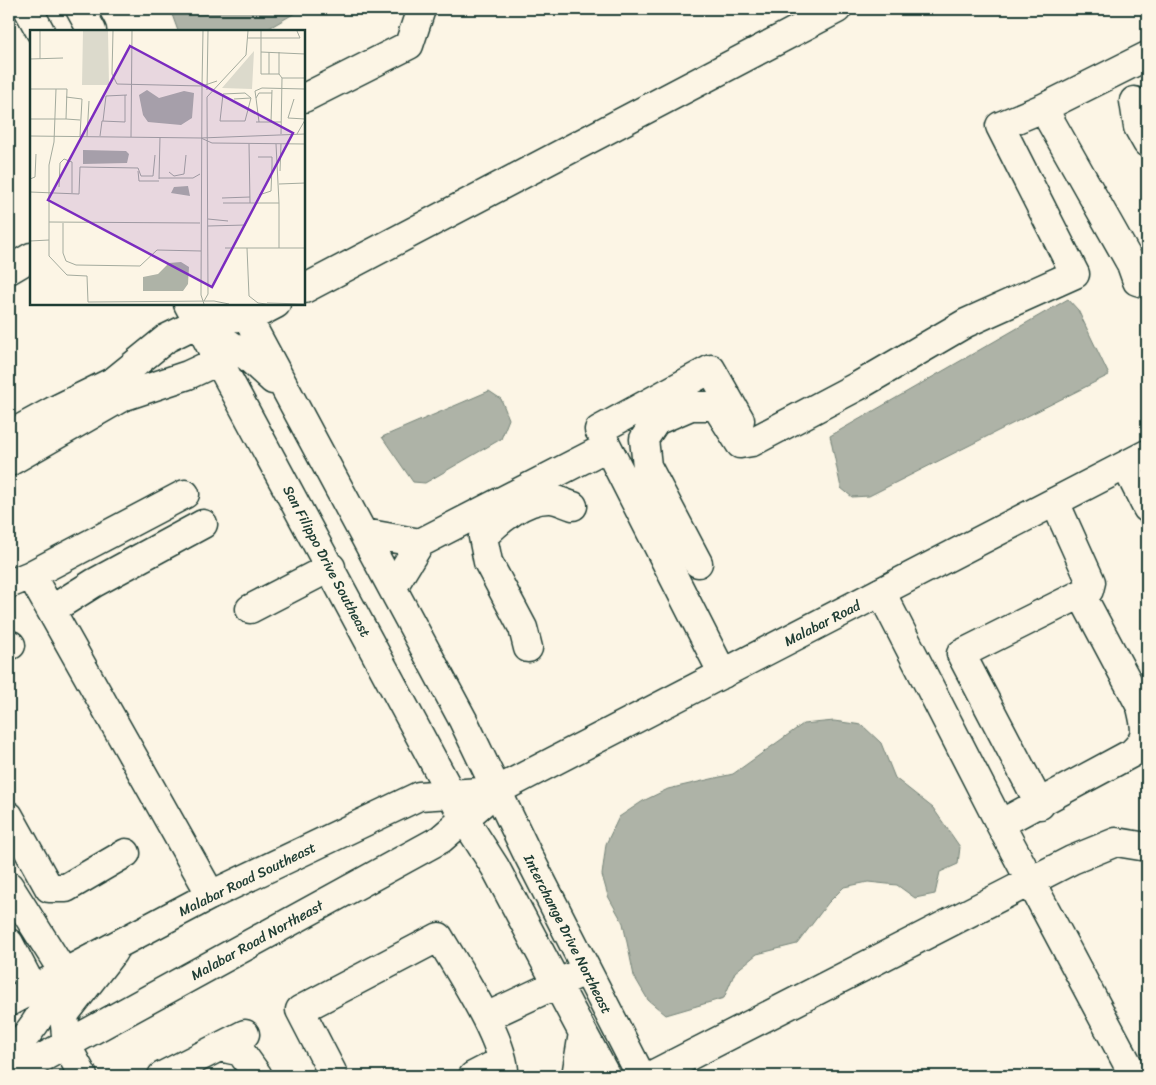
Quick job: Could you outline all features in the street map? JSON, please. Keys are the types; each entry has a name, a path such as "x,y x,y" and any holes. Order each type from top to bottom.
{"main road":[{"path":"28,9 39,30"},
{"path":"80,9 91,30"},
{"path":"305,97 409,45 421,9"},
{"path":"305,288 837,9"},
{"path":"698,563 648,466 644,439 656,421 690,406 716,406 740,444 752,442 858,386 966,323 1075,274 1000,126 1043,108 1147,56"},
{"path":"1134,101 1138,127 1147,143"},
{"path":"1043,108 1142,272"},
{"path":"9,270 30,258"},
{"path":"9,436 52,411 114,381 199,310 229,314 271,305"},
{"path":"199,310 289,394"},
{"name":"San Filippo Drive Southeast","path":"199,310 218,361 331,567 452,792 465,820"},
{"path":"244,311 463,720 496,791"},
{"path":"9,462 122,397 188,375 218,361"},
{"path":"393,587 420,542 603,439 711,369 752,442"},
{"path":"603,439 723,674"},
{"path":"1137,460 1147,508"},
{"name":"Malabar Road","path":"496,791 1137,460"},
{"path":"528,648 523,628 488,562 483,537 498,522 534,500 552,499 573,506"},
{"path":"1040,804 961,654 1085,592 1091,582 1055,502"},
{"path":"195,511 94,584 34,591 195,511"},
{"path":"364,533 420,542"},
{"path":"250,610 331,567"},
{"path":"34,591 211,896"},
{"path":"881,592 1000,824 1134,1076"},
{"path":"1000,824 1132,753 1143,744 1146,728 1141,707 1085,592"},
{"name":"Malabar Road Southeast","path":"9,1002 211,896 419,796 452,792 496,791"},
{"name":"Malabar Road Northeast","path":"9,1076 67,1046 441,839 496,791"},
{"name":"Interchange Drive Northeast","path":"496,791 641,1076"},
{"path":"9,816 49,888 66,888 126,853"},
{"path":"465,820 495,867 606,1076"},
{"path":"650,1076 1030,881 1116,842 1147,847"},
{"path":"9,886 64,973 33,1025 18,1045 9,1050"},
{"path":"332,1074 300,1010 439,937 486,1017 503,1068 473,1076"},
{"path":"9,943 33,989"},
{"path":"82,1076 67,1046 64,1015 118,945"},
{"path":"486,1017 587,970"},
{"path":"576,1076 583,1033"},
{"path":"162,1076 245,1034"},
{"path":"220,1047 233,1050 238,1048 258,1076"}],"shaded area":[{"path":"170,9 302,9 266,30 178,30"},
{"path":"1068,299 1078,310 1109,375 869,496 852,497 841,488 830,436"},
{"path":"489,391 501,399 509,419 501,439 425,483 413,482 382,437"},
{"path":"834,721 862,725 881,743 895,778 933,808 960,847 958,864 940,872 935,894 915,898 897,885 868,882 844,887 828,903 797,944 757,954 735,972 724,998 666,1015 648,1000 634,976 623,923 608,896 602,875 606,844 619,817 643,801 668,789 733,774 803,724"}]}
